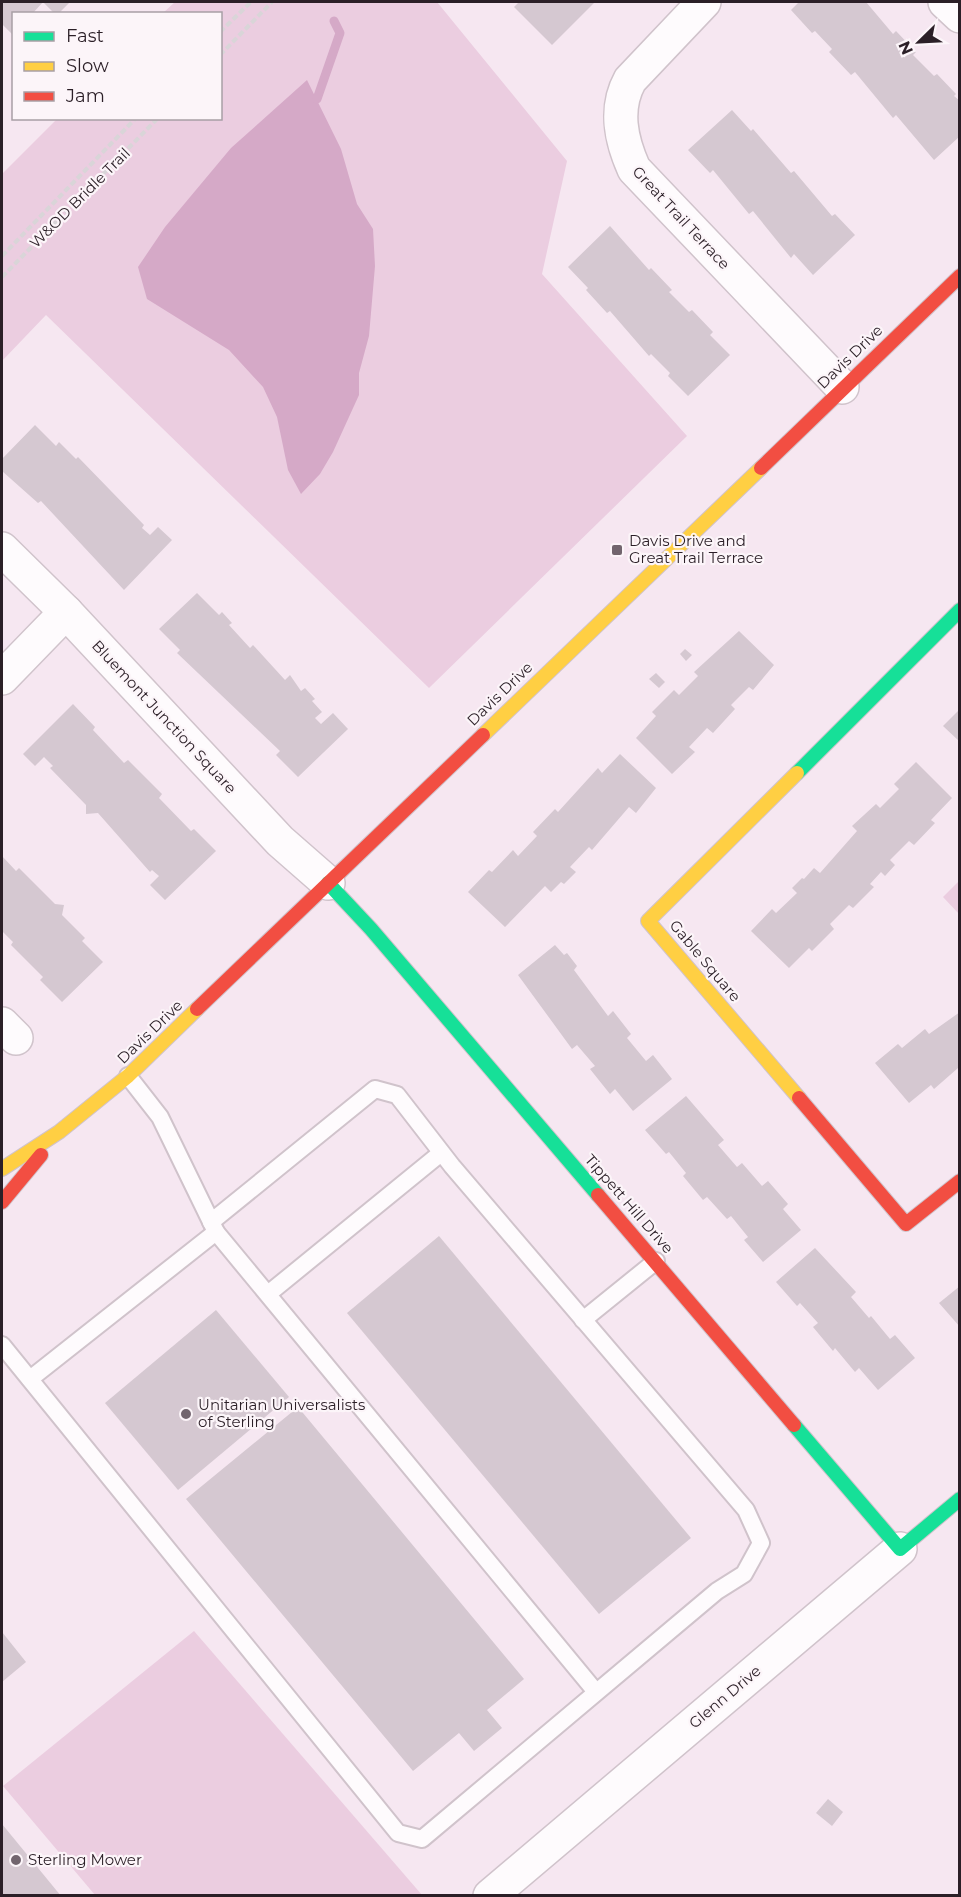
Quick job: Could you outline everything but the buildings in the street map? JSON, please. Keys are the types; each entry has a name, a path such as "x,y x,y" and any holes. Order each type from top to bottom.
{"street":[{"name":"Great Trail Terrace","path":"704,2 630,80 622,94 621,125 626,151 634,169 842,387"},
{"path":"945,2 960,16"},
{"name":"Davis Drive","path":"2,1169 59,1132 128,1077 842,387 960,276"},
{"name":"Bluemont Junction Square","path":"2,549 66,612 280,841 328,883"},
{"name":"Gable Square","path":"960,610 648,921 906,1224 960,1181"},
{"path":"2,678 66,612"},
{"name":"Tippett Hill Drive","path":"328,883 371,929 900,1549"},
{"name":"Davis Drive","path":"2,1202 59,1132"},
{"name":"Glenn Drive","path":"490,1896 960,1499"}],"lane":[{"path":"128,1077 159,1118 214,1227 596,1692"},
{"path":"2,1345 398,1833 422,1839 717,1592 744,1574 761,1543 746,1510 441,1153 397,1095 375,1089 214,1227 30,1379"},
{"path":"268,1294 441,1153"},
{"path":"584,1320 656,1261"}],"path":[{"path":"222,30 251,2"},
{"path":"222,53 272,2"},
{"path":"2,256 134,120"},
{"name":"W&OD Bridle Trail","path":"2,277 156,120"}],"shaded area":[{"path":"175,2 437,2 567,161 542,274 687,436 429,688 46,315 2,361 2,174 56,120 222,120 222,12 164,12"},
{"path":"307,80 341,149 357,204 373,229 375,266 369,336 359,373 359,395 333,452 320,474 301,494 288,470 277,417 263,387 229,350 147,299 138,267 165,227 231,148"},
{"path":"959,881 959,914 943,897"},
{"path":"194,1631 422,1895 95,1895 3,1786"}],"waterway":[{"path":"317,99 340,33 334,21"}],"traffic: fast":[{"path":"797,773 960,610"},
{"path":"328,883 371,929 598,1195"},
{"path":"794,1425 900,1549 960,1499"}],"traffic: slow":[{"path":"483,735 761,468"},
{"path":"797,773 648,921 799,1098"},
{"path":"2,1169 59,1132 128,1076 197,1009"}],"traffic: jam":[{"path":"761,468 960,276"},
{"path":"197,1009 483,735"},
{"path":"799,1098 906,1224 960,1181"},
{"path":"2,1202 41,1155"},
{"path":"598,1195 794,1425"}],"place":[{"name":"Davis Drive and Great Trail Terrace","path":"617,550"},
{"name":"Unitarian Universalists of Sterling","path":"186,1414"},
{"name":"Sterling Mower","path":"16,1860"}]}
